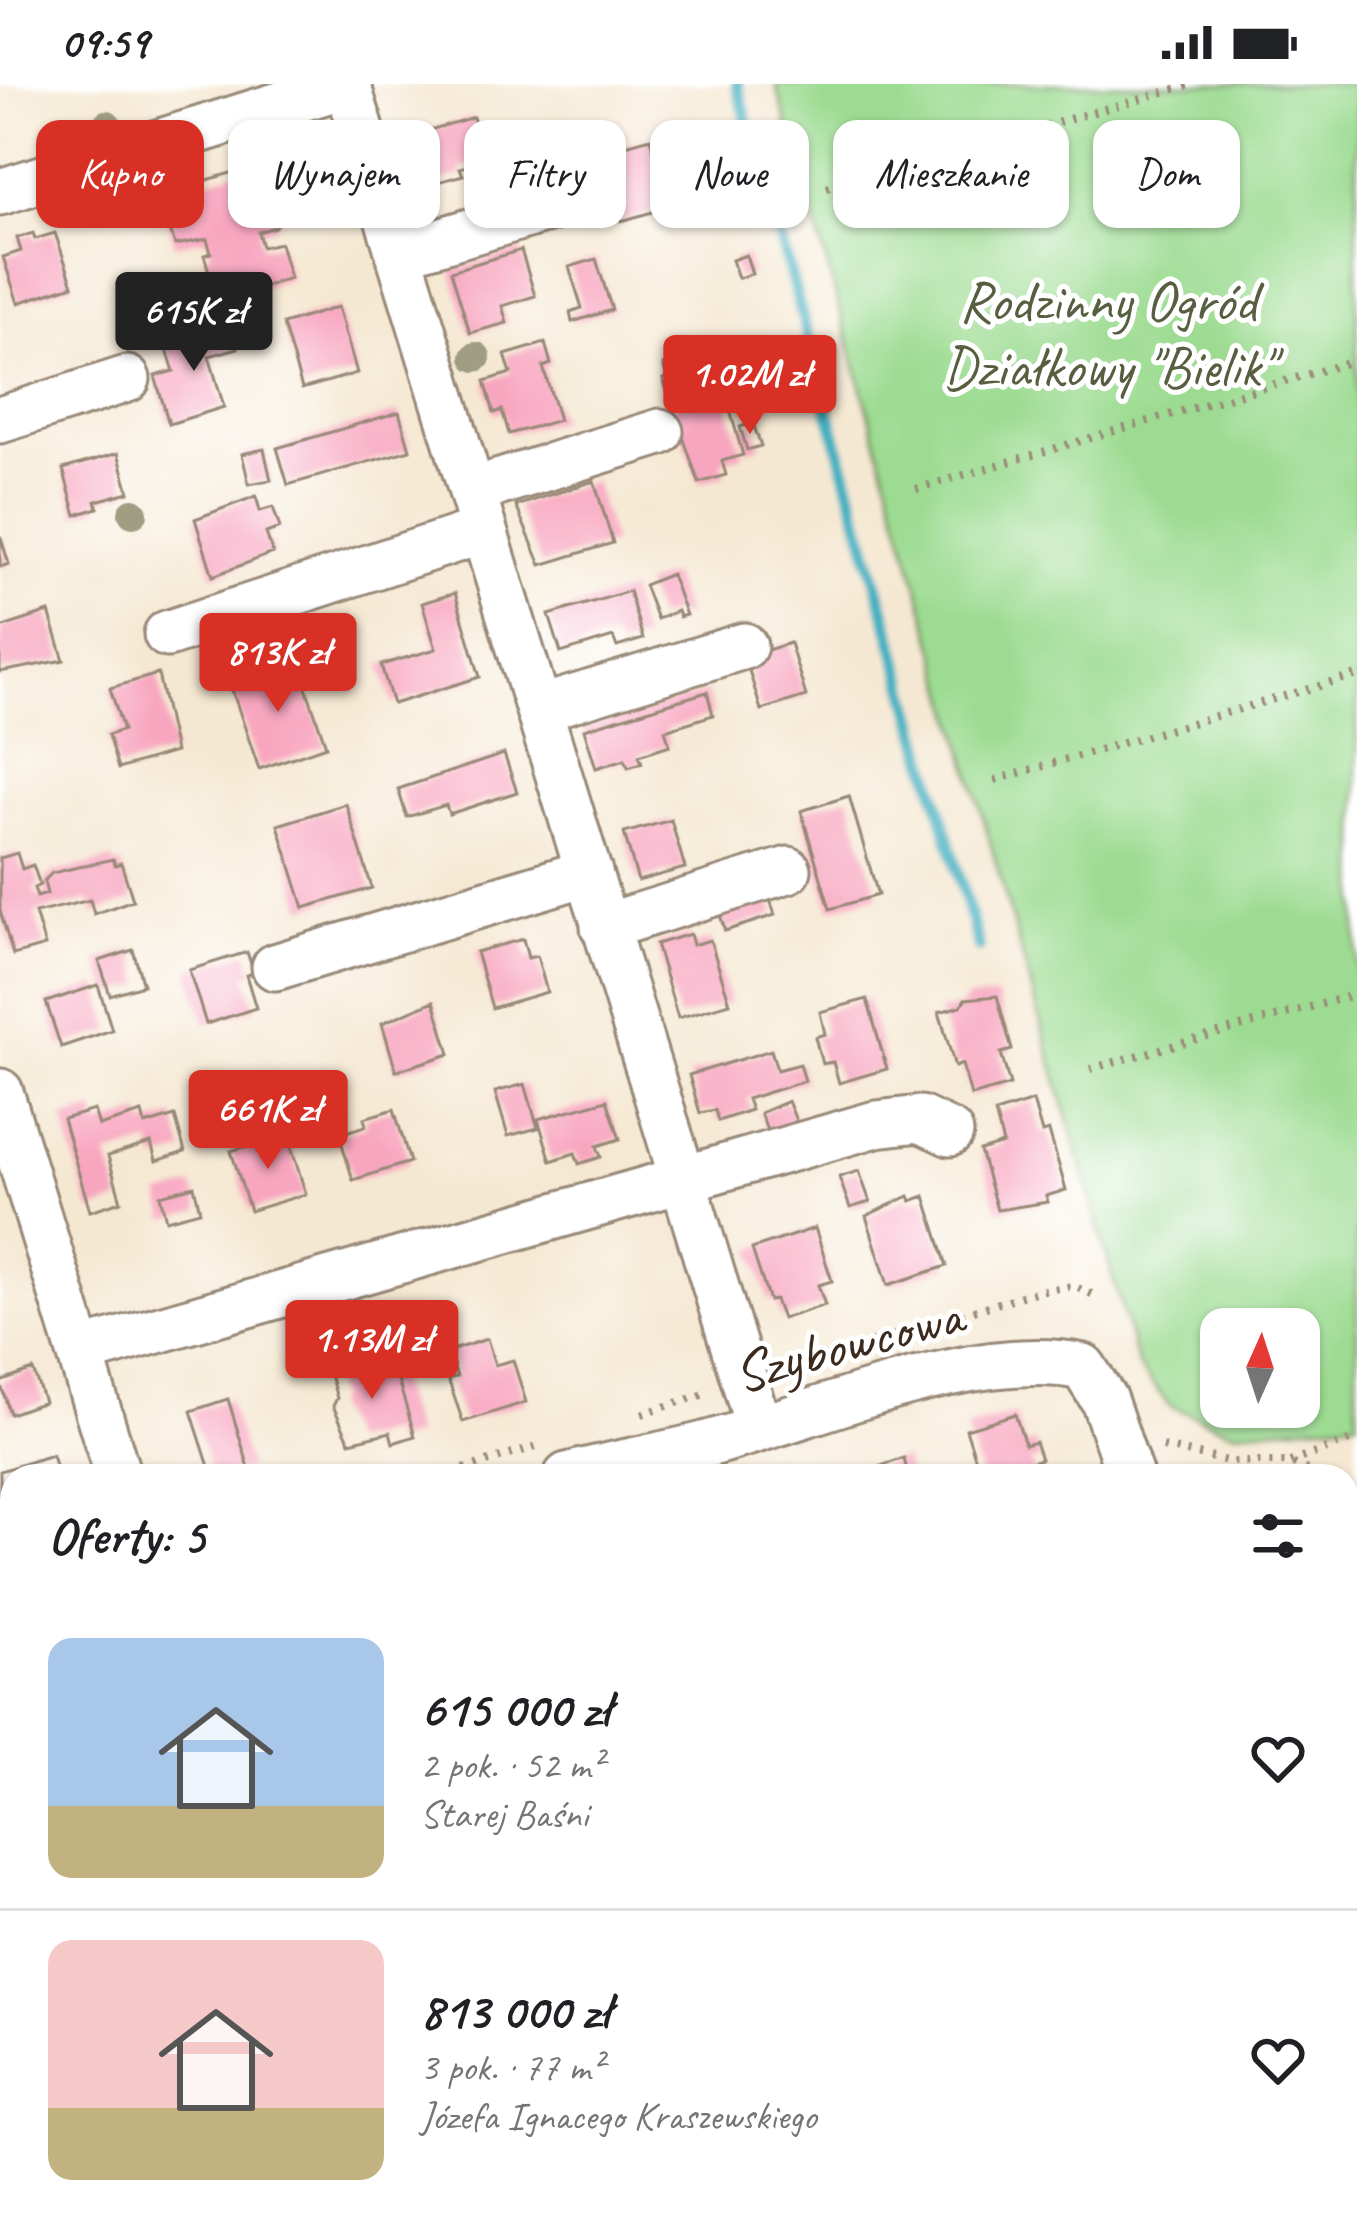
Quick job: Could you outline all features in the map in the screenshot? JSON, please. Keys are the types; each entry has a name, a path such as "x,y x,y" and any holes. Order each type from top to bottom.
{"street":[{"path":"0,192 347,84 759,1428"},
{"path":"399,253 483,228"},
{"path":"0,420 128,379"},
{"path":"166,634 660,432"},
{"path":"539,710 744,646"},
{"path":"604,927 788,870"},
{"path":"275,967 589,872"},
{"path":"0,1092 114,1464"},
{"path":"80,1352 905,1119 920,1119 950,1133"},
{"name":"Szybowcowa","path":"615,1464 981,1366 1051,1360 1083,1367 1104,1400 1122,1457"}],"path":[{"path":"827,188 1192,84"},
{"path":"916,490 1357,359"},
{"path":"995,780 1357,675"},
{"path":"1090,1069 1357,994"},
{"path":"745,1382 1038,1291 1073,1286 1094,1294"},
{"path":"1122,1457 1289,1462 1357,1438"},
{"path":"1289,1462 1294,1464"}],"green space":[{"name":"Rodzinny Ogród Działkowy \"Bielik\"","path":"776,84 1357,84 1357,1421 1320,1424 1320,1308 1200,1308 1200,1418 1170,1406 1138,1366 809,201 809,120 786,120"}],"building":[{"path":"473,117 474,120 464,120 463,175 440,182 440,127"},
{"path":"650,138 650,213 626,220 626,145"},
{"path":"228,174 228,228 272,228 258,232 262,247 280,243 290,278 218,302 204,255 211,253 207,239 175,245 169,228 204,228 204,181"},
{"path":"33,233 35,239 55,233 73,285 18,303 3,257 21,251 17,238"},
{"path":"521,250 535,296 502,306 507,323 470,333 451,271"},
{"path":"746,255 752,274 738,278 732,260"},
{"path":"596,259 612,310 572,322 570,312 582,308 569,267"},
{"path":"338,307 357,373 302,389 283,324"},
{"path":"231,324 238,348 209,356 224,407 169,424 155,376 174,371 165,344"},
{"path":"545,343 551,364 543,367 559,420 509,434 502,410 494,413 485,381 511,373 505,355"},
{"path":"689,358 693,371 734,358 743,384 724,390 743,455 722,461 726,475 699,483 663,379 667,378 663,365"},
{"path":"784,361 791,387 773,392 766,365"},
{"path":"399,412 410,450 288,485 277,448"},
{"path":"753,423 761,446 747,450 740,427"},
{"path":"264,449 271,480 249,484 242,454"},
{"path":"118,453 129,492 96,501 98,508 76,515 63,469"},
{"path":"594,481 613,543 541,565 516,506"},
{"path":"256,496 260,511 273,507 280,528 266,533 273,553 213,576 195,519"},
{"path":"0,539 9,564 0,567"},
{"path":"671,574 686,615 679,617 677,611 657,619 644,585"},
{"path":"629,591 643,639 617,647 613,637 561,653 549,615"},
{"path":"455,593 480,677 393,704 381,665 436,649 422,603"},
{"path":"49,612 64,660 0,672 0,628"},
{"path":"790,643 806,696 761,710 745,657"},
{"path":"297,661 326,746 259,769 230,684"},
{"path":"158,674 175,752 118,769 108,735 123,730 110,688"},
{"path":"707,692 713,715 665,730 670,745 639,755 642,763 628,767 625,759 596,768 584,729"},
{"path":"504,754 517,792 449,814 446,805 407,817 398,789"},
{"path":"849,796 878,895 830,909 801,811"},
{"path":"346,804 372,888 304,908 278,825"},
{"path":"671,820 685,868 638,881 624,833"},
{"path":"17,853 22,869 33,865 40,885 34,888 37,897 47,894 44,881 52,873 113,859 115,865 121,863 133,900 94,914 90,900 35,913 45,946 13,955 0,911 0,858"},
{"path":"768,893 775,915 725,931 718,908"},
{"path":"690,934 693,945 710,940 730,1003 678,1018 656,944"},
{"path":"523,939 528,958 537,956 547,992 492,1008 476,952"},
{"path":"133,950 143,985 110,995 99,961"},
{"path":"247,952 254,973 246,975 256,1008 206,1024 189,970"},
{"path":"98,985 112,1030 61,1047 46,1002"},
{"path":"997,996 1012,1050 1001,1053 1010,1085 971,1096 962,1064 955,1067 939,1012 961,1006 965,999"},
{"path":"867,999 887,1069 839,1083 833,1062 822,1064 815,1037 825,1034 820,1012"},
{"path":"434,1001 450,1054 396,1071 382,1023"},
{"path":"771,1050 777,1070 800,1064 805,1081 747,1099 751,1110 718,1121 715,1110 700,1113 689,1075"},
{"path":"525,1084 538,1128 508,1136 495,1092"},
{"path":"607,1100 620,1139 597,1146 601,1157 579,1164 575,1153 551,1161 538,1119"},
{"path":"788,1101 797,1123 769,1135 760,1113"},
{"path":"1033,1101 1042,1133 1049,1131 1066,1190 1046,1196 1048,1202 997,1210 980,1151 1003,1144 995,1113"},
{"path":"394,1109 410,1162 353,1180 339,1134 366,1126 364,1118"},
{"path":"94,1110 99,1126 142,1113 145,1125 175,1116 185,1152 156,1161 151,1143 108,1156 121,1201 90,1211 63,1119"},
{"path":"287,1134 306,1194 250,1211 231,1151"},
{"path":"859,1171 870,1202 850,1208 839,1177"},
{"path":"194,1186 200,1211 166,1220 160,1195"},
{"path":"909,1196 911,1201 925,1196 947,1266 888,1285 866,1216"},
{"path":"815,1228 832,1281 818,1285 825,1305 782,1319 775,1300 769,1301 752,1249"},
{"path":"487,1339 495,1365 513,1360 526,1402 463,1422 448,1379 457,1377 449,1351"},
{"path":"391,1357 415,1436 393,1443 390,1432 350,1442 333,1406 337,1398 330,1375"},
{"path":"33,1370 44,1402 10,1414 0,1382"},
{"path":"228,1399 248,1464 208,1464 191,1411"},
{"path":"1015,1414 1025,1445 1035,1442 1041,1459 1032,1464 977,1464 966,1429"},
{"path":"52,1455 55,1464 23,1464"}],"waterway":[{"path":"737,84 979,947"}]}
